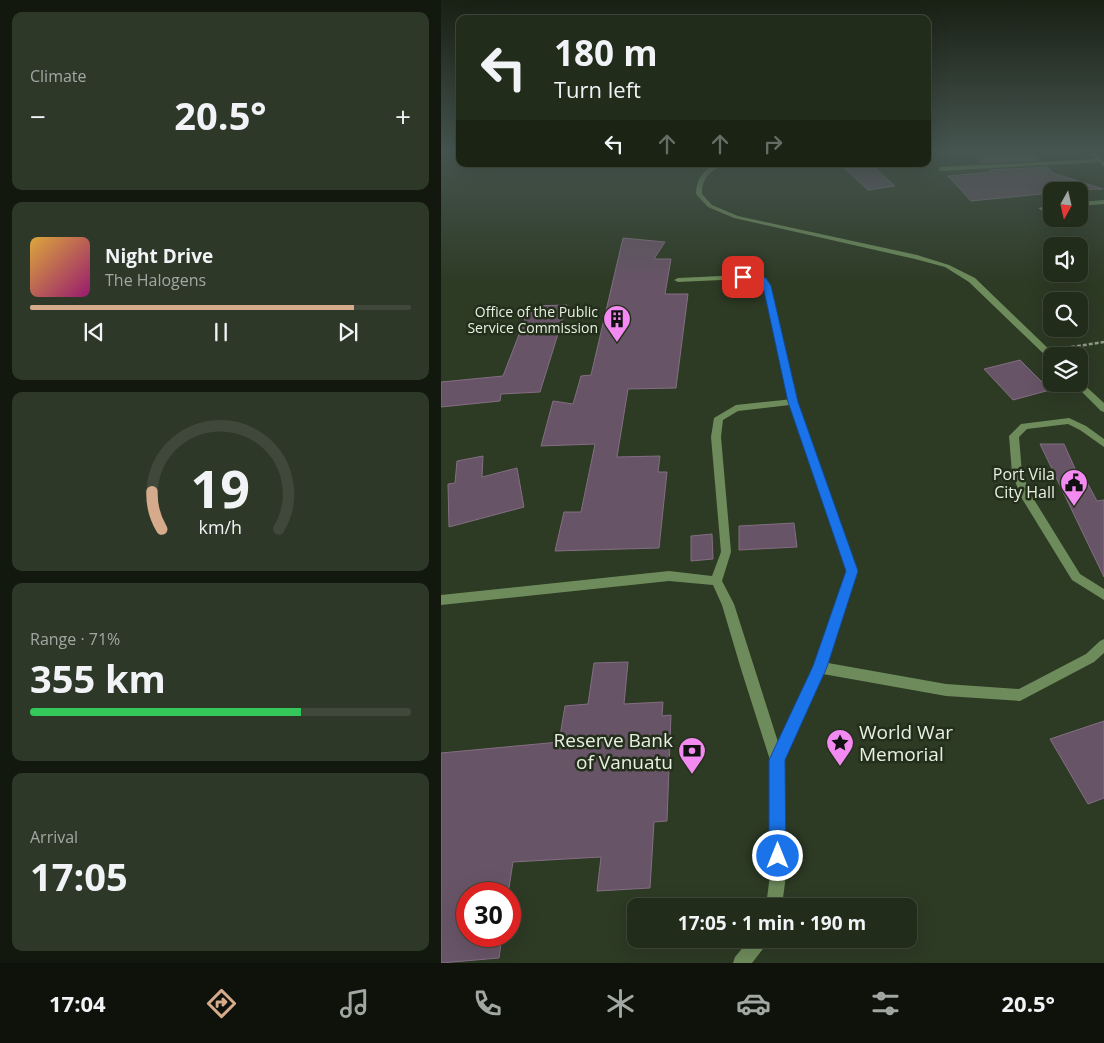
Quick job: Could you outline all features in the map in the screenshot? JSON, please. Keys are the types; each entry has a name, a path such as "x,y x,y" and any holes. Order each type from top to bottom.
{"street":[{"path":"700,195 710,206 736,217 917,257 947,266 972,280 1043,348"},
{"path":"1089,203 1104,202"},
{"path":"678,280 743,277 763,280 767,286 793,402 852,571 819,667 777,760"},
{"path":"1087,392 1104,409"},
{"path":"774,898 778,875 777,760 747,669 729,604 716,581 726,552 716,437 719,418 736,408 793,402"},
{"path":"1104,444 1083,428 1069,421 1024,426 1014,436 1017,473 1025,494 1075,577 1104,596"},
{"path":"441,600 669,576 716,581"},
{"path":"819,667 946,690 1020,695 1090,658 1104,645"},
{"path":"741,963 753,948"}],"path":[{"path":"1072,347 1104,342"}],"building":[{"path":"965,195 1032,195 971,201"},
{"path":"623,238 665,242 654,259 671,259 665,294 688,294 676,388 628,389 617,457 660,456 658,472 667,472 659,548 555,551 564,512 581,512 595,444 541,446 553,401 573,404 581,376 591,375"},
{"path":"567,305 540,392 501,394 500,401 441,407 441,382 503,376 530,306"},
{"path":"1020,360 1043,383 1043,392 1013,400 984,369"},
{"path":"1040,444 1064,444 1077,473 1082,473 1097,501 1104,500 1104,577"},
{"path":"483,456 482,477 517,468 524,507 449,527 448,484 455,483 457,461"},
{"path":"794,523 797,547 739,550 739,526"},
{"path":"712,534 713,559 691,561 691,536"},
{"path":"628,662 624,704 663,702 662,716 671,715 667,821 654,822 650,888 597,891 601,857 513,862 510,882 456,882 456,947 500,947 499,958 441,963 441,753 559,742 565,706 588,704 594,663"},
{"path":"1104,721 1104,798 1088,804 1050,739"}],"place":[{"name":"Office of the Public Service Commission","path":"617,343"},
{"name":"Port Vila City Hall","path":"1074,507"},
{"name":"World War Memorial","path":"840,767"},
{"name":"Reserve Bank of Vanuatu","path":"692,775"}],"route":[{"path":"743,277 763,280 767,286 793,402 852,571 819,667 777,760 778,856"}]}
